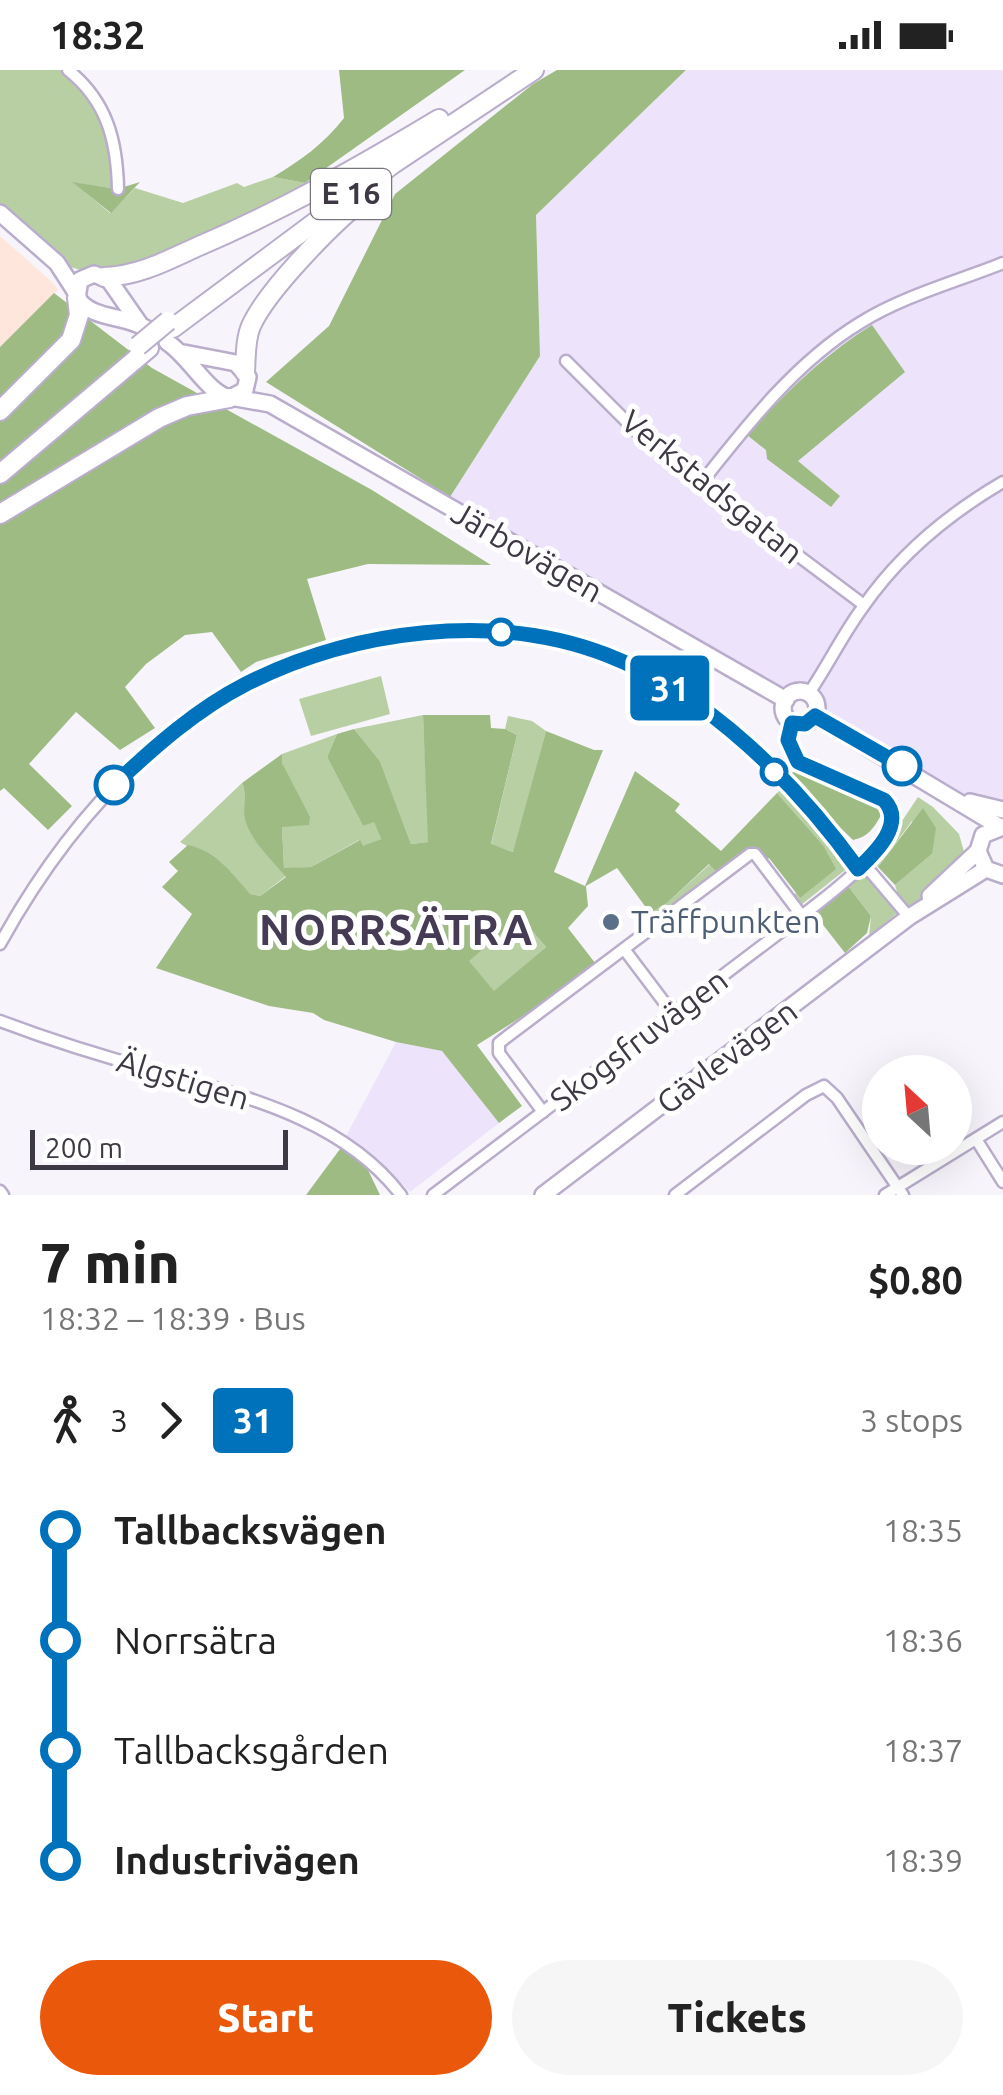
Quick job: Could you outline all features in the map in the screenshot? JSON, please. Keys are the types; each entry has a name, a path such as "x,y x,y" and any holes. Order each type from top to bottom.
{"highway":[{"name":"E 16","path":"0,463 155,334 358,179 518,70"},
{"name":"E 16","path":"480,99 534,70"},
{"path":"99,275 135,273 236,230 338,179 480,99"},
{"path":"247,375 251,326 317,242 480,99"},
{"path":"0,411 70,340 78,326 77,296"},
{"name":"E 16","path":"0,474 155,334"},
{"path":"0,514 160,418 187,406 233,398"}],"main road":[{"path":"0,213 57,263 88,310 155,334 184,353 214,392 233,398 246,390 247,375 236,363 184,353"},
{"path":"57,263 99,275 115,286 155,334"},
{"path":"77,296 80,280 99,275"},
{"name":"Järbovägen","path":"247,375 270,404"},
{"name":"Järbovägen","path":"233,398 270,404 786,700"},
{"path":"797,692 808,693 816,703 815,716 805,724 792,723 784,712 786,700 797,692"},
{"path":"815,716 1001,827"},
{"path":"952,797 1003,810"},
{"path":"952,797 981,843"},
{"name":"Gävlevägen","path":"544,1195 910,917 1001,827"},
{"name":"Gävlevägen","path":"910,917 999,874 981,843"}],"street":[{"path":"68,70 101,105 117,162 118,189"},
{"path":"702,482 773,398 845,333 899,304 1003,263"},
{"name":"Verkstadsgatan","path":"566,360 649,444 864,606"},
{"path":"808,693 864,606 889,575 948,518 1003,482"},
{"path":"0,944 44,869 74,829 140,760 175,731 220,699 282,668 356,645 419,634 501,632 557,640 607,654 653,677 749,748 910,917"},
{"name":"Skogsfruvägen","path":"433,1195 802,916 861,866 890,829 893,814 884,800 798,762 788,740 792,723"},
{"path":"543,1112 499,1053 499,1044 624,949 750,854 755,854 802,916"},
{"path":"624,949 673,1014"},
{"name":"Älgstigen","path":"0,1020 285,1112 354,1147 378,1167 401,1195"},
{"path":"675,1195 819,1087 830,1089 900,1191"},
{"path":"885,1195 900,1191 1003,1122"},
{"path":"976,1139 1003,1182"}],"shaded area":[{"path":"686,70 1003,70 1003,810 952,797 817,712 812,696 802,691 789,695 450,497 540,356 536,215"},
{"path":"0,236 58,290 0,347"},
{"path":"396,1042 442,1051 499,1123 410,1192 374,1156 346,1136"}],"green space":[{"path":"0,70 68,70 101,105 118,189 74,183 110,213 135,188 183,203 237,183 244,187 273,177 305,183 312,192 236,230 104,277 57,263 51,247 0,203"},
{"path":"339,70 465,70 305,183 273,177 312,151 344,118"},
{"path":"557,70 686,70 536,215 540,356 450,497 266,382 329,326 395,194 533,84"},
{"path":"72,182 117,189 140,182 111,213"},
{"path":"54,293 152,368 372,490 491,565 368,564 307,579 326,640 256,662 241,672 212,632 185,635 146,664 125,687 155,728 120,750 76,712 29,764 72,806 48,830 4,788 0,791 0,347"},
{"path":"872,325 905,372 798,461 840,496 831,507 767,459 766,450 747,435 806,376"},
{"path":"381,676 390,714 311,736 299,699"},
{"path":"423,715 429,842 411,844 380,761 354,729"},
{"path":"423,715 490,715 491,728 517,735 491,844 513,852 546,731 603,750 554,872 585,886 635,771 680,804 675,811 721,851 777,793 823,845 836,869 800,898 769,858 762,863 755,854 721,876 709,864 667,903 650,913 617,868 586,886 588,906 568,928 599,968 477,1045 522,1106 499,1123 442,1051 396,1042 313,1013 269,1006 156,968 192,914 162,887 178,871 169,862 188,845 215,858 250,894 260,896 286,877 249,831 242,783 282,754 282,763 310,817 309,825 282,827 284,868 311,867 360,840 363,846 381,839 374,822 363,826 327,757 337,734 354,729 380,761 411,844 428,842","holes":["520,917 546,947 494,991 469,961"]},
{"path":"508,716 532,721 546,731 514,852 491,845 517,735 505,729"},
{"path":"337,734 327,757 363,826 374,821 381,839 363,847 359,840 311,867 284,869 282,826 292,787 282,754"},
{"path":"796,769 879,805 881,815 873,828 853,840 788,777"},
{"path":"242,783 254,837 286,876 260,896 249,894 231,872 180,842"},
{"path":"781,789 849,867 796,909 788,898 796,893 800,898 823,845 777,793"},
{"path":"918,797 959,834 966,859 909,917 902,909 869,936 871,916 848,886 868,869 894,898 898,895 895,885 932,854 912,821 878,867 874,863"},
{"path":"923,808 936,828 932,854 895,885 878,867"},
{"path":"710,864 721,876 660,922 650,913 667,903"},
{"path":"848,886 871,916 867,933 845,953 813,912"},
{"path":"520,917 546,947 494,992 468,961"},
{"path":"343,1145 368,1170 380,1195 306,1195"}],"bus line":[{"name":"31","path":"114,785 175,731 247,684 282,668 356,645 439,632 505,632 567,642 607,654 662,682 728,730 780,777 858,869 890,829 890,806 798,762 789,747 792,723 805,724 815,716 902,766"}],"place":[{"name":"Träffpunkten","path":"611,922"}],"district":[{"name":"NORRSÄTRA","path":"397,930"}]}
